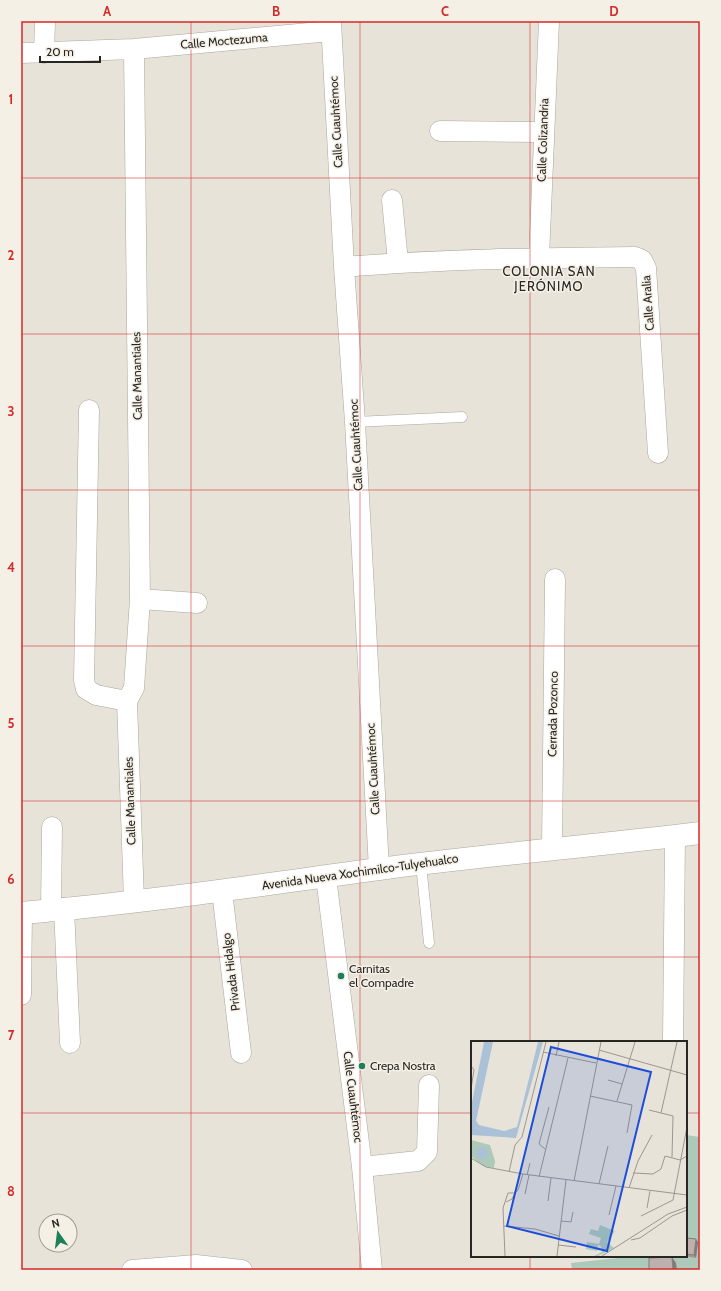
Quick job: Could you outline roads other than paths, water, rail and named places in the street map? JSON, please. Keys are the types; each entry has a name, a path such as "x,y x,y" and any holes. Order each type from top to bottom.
{"main road":[{"name":"Avenida Nueva Xochimilco-Tulyehualco","path":"22,913 222,891 379,869 552,848 700,833"}],"street":[{"path":"44,53 45,21"},
{"name":"Calle Colizandria","path":"539,258 543,132 549,21"},
{"name":"Calle Moctezuma","path":"21,53 134,50 331,26"},
{"name":"Calle Cuauhtémoc","path":"331,26 344,267 355,422 379,869"},
{"name":"Calle Manantiales","path":"134,50 140,598 134,688 127,701 134,901"},
{"path":"440,131 543,132"},
{"path":"392,200 398,262"},
{"name":"Calle Aralia","path":"344,267 398,262 539,258 635,257 642,260 646,268 658,453"},
{"path":"89,410 84,680 86,689 96,694 127,701"},
{"name":"Cerrada Pozonco","path":"552,848 555,579"},
{"path":"140,598 197,603"},
{"path":"52,827 57,909 70,1043"},
{"path":"673,1041 674,836"},
{"name":"Calle Cuauhtémoc","path":"326,877 362,1167 372,1270"},
{"name":"Privada Hidalgo","path":"222,891 241,1053"},
{"path":"21,996 22,913"},
{"path":"362,1167 418,1161 427,1152 429,1085"},
{"path":"132,1270 196,1264 242,1270"}],"lane":[{"path":"355,422 462,417"},
{"path":"421,864 429,943"}],"place":[{"name":"Carnitas el Compadre","path":"341,976"},
{"name":"Crepa Nostra","path":"362,1066"}],"district":[{"name":"COLONIA SAN JERÓNIMO","path":"549,278"}]}
